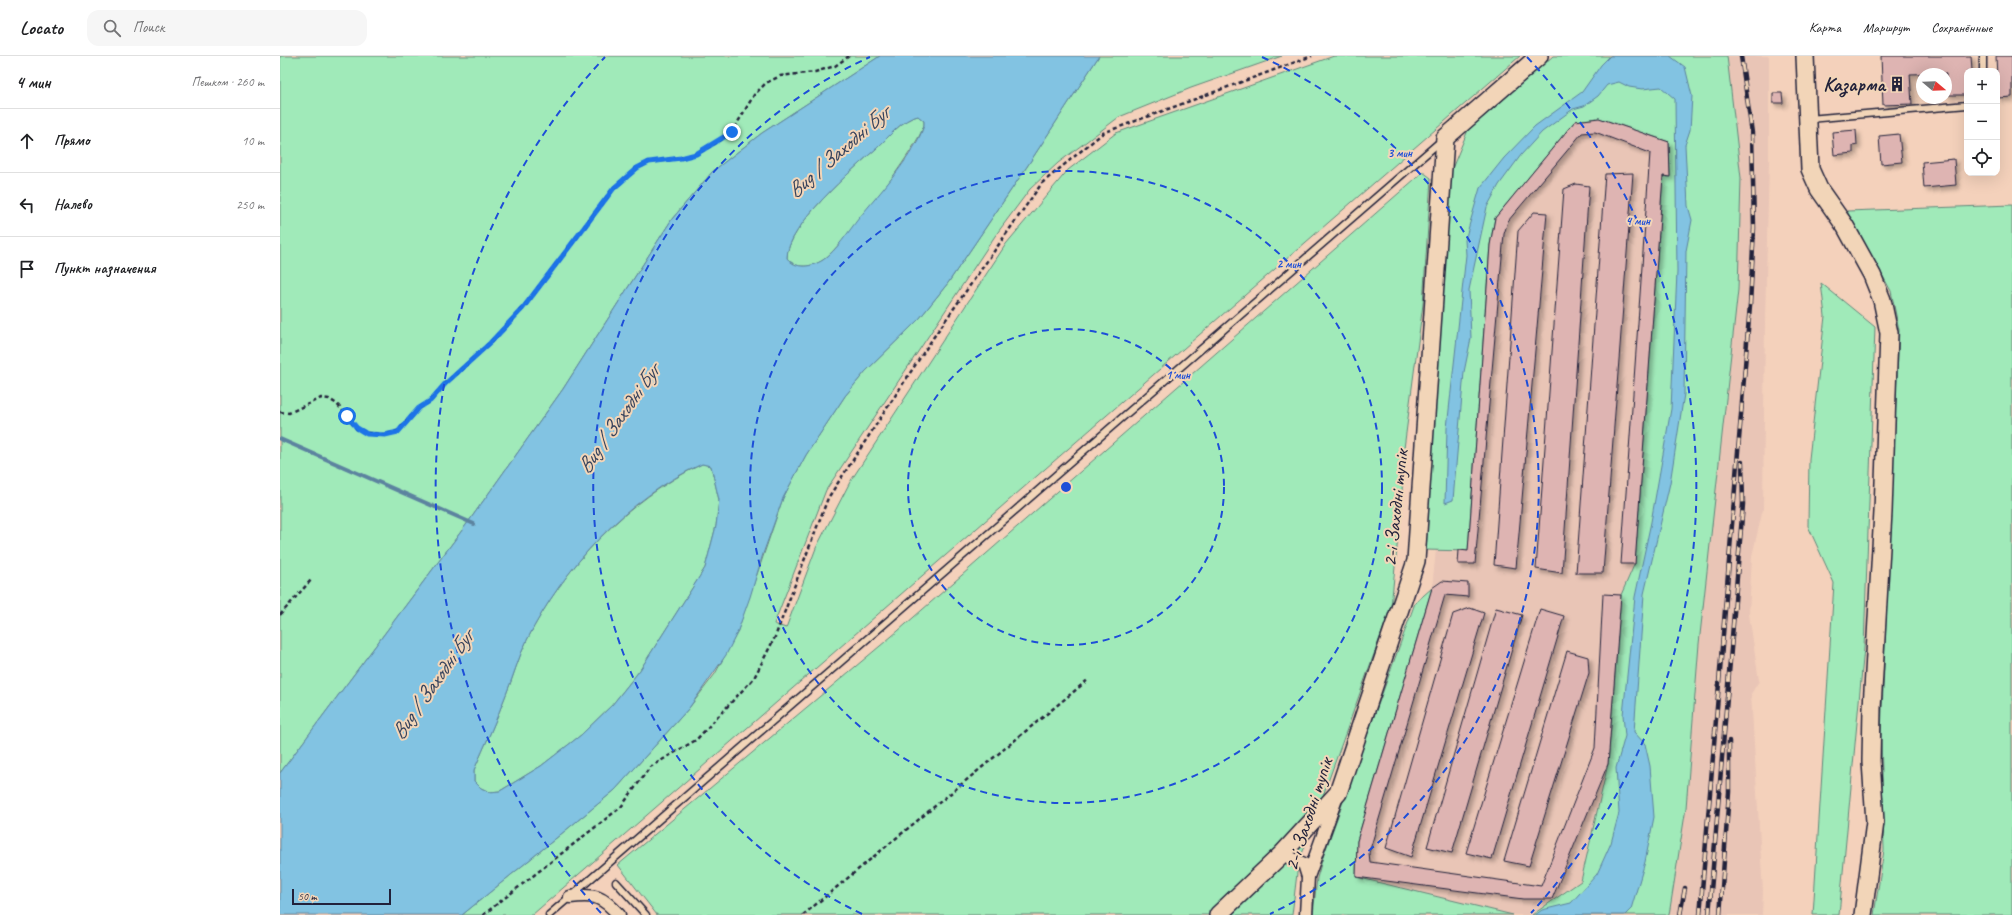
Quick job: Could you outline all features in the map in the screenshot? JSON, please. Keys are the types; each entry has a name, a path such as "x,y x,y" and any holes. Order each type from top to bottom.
{"main road":[{"path":"1445,138 1539,56"},
{"path":"1804,56 1806,119 1810,169 1819,189 1844,226 1872,275 1882,300 1889,333 1883,519 1872,708 1871,761 1875,822 1863,915"},
{"name":"2-і Заходні тупік","path":"1338,793 1416,561 1445,138"},
{"path":"1218,915 1282,854 1338,793"}],"street":[{"name":"2-і Заходні тупік","path":"1306,915 1308,877 1338,793"},
{"path":"1282,854 1304,864 1308,877"},
{"path":"570,897 589,895 607,902 619,915"}],"lane":[{"path":"1983,56 1983,68"},
{"path":"1806,119 1964,105"},
{"path":"549,915 1445,138"},
{"path":"616,882 646,915"}],"path":[{"path":"280,412 289,413 321,398 329,399 337,404 357,428 367,434 385,435 398,432 419,408 430,401 445,384 490,343 523,308 614,188 637,168 649,162 689,156 719,141 732,132 754,95 766,83 780,76 815,72 835,66 849,56"},
{"path":"483,915 621,807 650,767 696,740 754,678 775,637 828,498 933,338 1042,182 1103,133 1312,56"},
{"path":"280,615 311,580"},
{"path":"803,915 1089,679"}],"shaded area":[{"path":"1708,56 1769,56 1769,160 1765,321 1763,509 1752,556 1749,614 1759,681 1751,694 1763,892 1762,915 1656,915"},
{"path":"1599,118 1669,142 1672,185 1635,564 1621,595 1608,764 1581,881 1532,915 1513,915 1356,877 1357,841 1432,588 1436,550 1468,550 1490,245 1495,218 1575,121"}],"green space":[{"path":"280,56 880,56 762,133 713,171 672,219 563,389 469,521 280,773"},
{"path":"1099,56 1282,56 1191,88 1119,117 1058,163 1030,189 995,236 826,490 774,624 786,628 816,548 850,482 1006,244 1068,170 1116,133 1334,56 1520,56 532,915 462,915 615,790 689,708 715,674 737,633 783,498 806,455 845,396 865,372 919,319 948,283 1028,165"},
{"path":"1553,56 1727,56 1741,178 1738,290 1699,644 1686,808 1669,915 1532,915 1581,881 1608,764 1621,595 1635,563 1663,176 1670,176 1669,142 1599,118 1575,121 1495,218 1490,245 1468,551 1425,550 1451,171 1468,130"},
{"path":"918,116 924,121 919,137 879,196 833,251 823,260 809,266 799,266 791,262 787,258 790,245 797,231 809,215 838,183 896,129 912,118"},
{"path":"1423,172 1431,178 1423,304 1403,456 1402,497 1391,607 1298,865 1292,915 657,915 618,865 898,631"},
{"path":"2012,205 2012,915 1874,915 1884,850 1881,734 1899,330 1891,291 1847,211"},
{"path":"1821,283 1875,327 1864,648 1839,915 1813,915 1834,583 1808,526 1809,459 1825,316"},
{"path":"702,464 711,466 719,500 716,526 705,568 640,670 612,705 581,735 541,766 500,791 490,792 481,788 474,781 474,770 498,715 527,640 559,586 600,538 623,516 648,496 674,479"},
{"path":"1432,588 1357,841 1356,877 1513,915 1313,915 1317,878 1323,857 1415,603"}],"water":[{"name":"Bug / Заходні Буг","path":"880,56 1099,56 1028,165 948,283 919,319 865,372 845,396 806,455 783,498 737,633 726,655 689,708 615,790 462,915 280,915 280,773 469,521 563,389 672,219 713,171 762,133","holes":["918,116 924,121 924,125 913,148 896,173 838,246 823,260 809,266 799,266 791,262 787,258 790,245 797,231 809,215 838,183 896,129 912,118","702,464 711,466 719,500 716,526 705,568 640,670 612,705 581,735 541,766 500,791 489,792 481,788 474,781 474,770 498,715 527,640 559,587 578,562 623,516 674,478"]},
{"path":"1610,56 1670,56 1685,67 1692,96 1690,130 1685,145 1688,206 1692,220 1686,251 1684,394 1670,483 1644,594 1634,732 1645,744 1650,766 1654,817 1645,862 1631,909 1625,915 1535,915 1542,910 1571,903 1597,874 1611,843 1619,813 1616,768 1625,736 1623,715 1635,597 1651,522 1671,409 1677,272 1675,99 1661,87 1642,89 1629,87 1619,82 1607,85 1598,96 1584,106 1573,109 1542,132 1521,155 1499,185 1487,207 1469,290 1471,338 1464,372 1453,500 1445,503 1447,428 1466,255 1465,240 1480,188 1504,158 1535,126 1582,92 1601,65"}],"building":[{"name":"Казарма","path":"1881,56 1971,56 1972,68 1964,68 1964,95 1952,95 1952,68 1916,68 1916,74 1910,74 1912,104 1883,105"},
{"path":"1996,56 2012,56 2012,97 2000,98 2000,68 1997,68"},
{"path":"1773,93 1782,93 1783,103 1773,103"},
{"path":"1599,118 1669,142 1670,177 1663,176 1635,564 1621,564 1650,153 1595,132 1582,133 1508,221 1504,234 1475,564 1458,564 1459,550 1468,551 1490,245 1495,218 1575,121"},
{"path":"1856,130 1857,145 1853,146 1853,153 1834,155 1832,132"},
{"path":"1899,134 1902,162 1881,164 1879,136"},
{"path":"1954,159 1956,185 1924,188 1922,162"},
{"path":"1633,173 1603,573 1576,573 1605,174"},
{"path":"1576,184 1589,186 1562,573 1536,569 1564,189"},
{"path":"1534,212 1547,213 1516,568 1494,565 1518,231"},
{"path":"1442,581 1468,583 1468,597 1445,595 1369,853 1370,862 1541,886 1595,748 1603,594 1621,595 1608,764 1552,899 1523,899 1356,877 1357,841 1432,588"},
{"path":"1470,608 1484,613 1411,857 1386,848 1453,614"},
{"path":"1496,608 1522,615 1452,853 1427,847"},
{"path":"1540,609 1564,616 1492,859 1466,853"},
{"path":"1567,651 1588,657 1589,673 1529,866 1504,861"}],"waterway":[{"path":"280,439 474,524"}],"railway":[{"path":"1700,915 1750,305 1754,228 1752,133 1741,56"},
{"path":"1709,915 1743,504 1742,462"},
{"path":"1720,915 1729,792 1729,741"},
{"path":"1680,915 1685,888"}],"place":[{"name":"Казарма","path":"1897,84"}],"route":[{"path":"347,416 357,428 367,434 385,435 398,432 419,408 430,401 445,384 490,343 508,322 523,308 614,188 637,168 649,162 681,158 696,154 732,132"}]}
